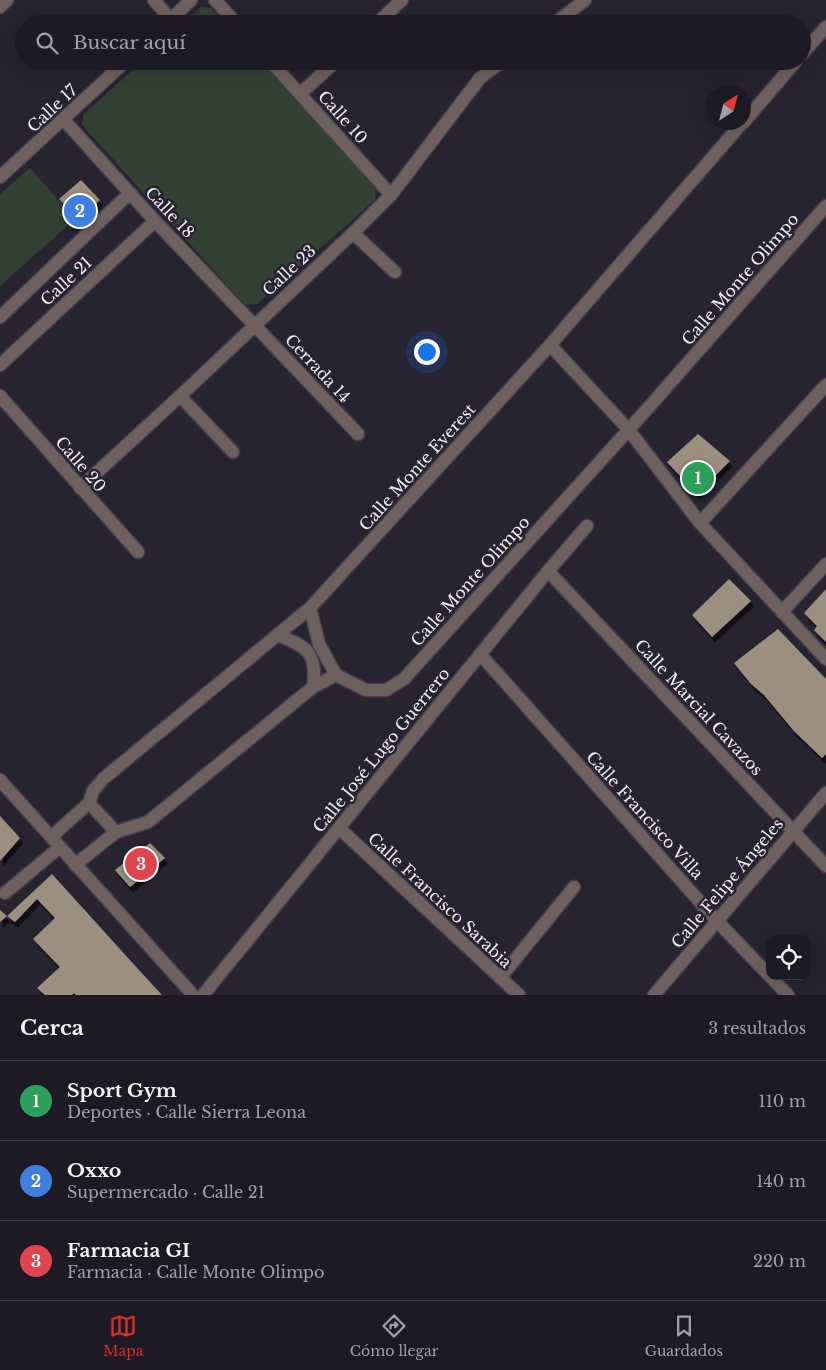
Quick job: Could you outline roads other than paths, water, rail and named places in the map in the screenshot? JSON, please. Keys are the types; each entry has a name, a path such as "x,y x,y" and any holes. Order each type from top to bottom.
{"street":[{"path":"0,7 7,0"},
{"path":"154,0 164,15"},
{"path":"175,15 191,0"},
{"path":"215,0 229,15"},
{"path":"386,15 402,0"},
{"path":"566,15 585,0"},
{"path":"811,45 825,30"},
{"name":"Calle 17","path":"0,178 117,70"},
{"name":"Calle 10","path":"278,70 391,195"},
{"path":"300,94 326,70"},
{"name":"Calle 23","path":"80,488 180,396 391,195 480,78 491,70"},
{"name":"Calle Monte Everest","path":"751,113 788,70"},
{"name":"Calle 18","path":"64,120 155,221 255,324"},
{"name":"Calle Monte Everest","path":"51,837 89,803 93,791 103,779 310,608 550,345 736,130"},
{"name":"Calle 21","path":"0,317 130,194"},
{"name":"Calle Monte Olimpo","path":"336,675 366,690 386,690 404,679 826,206"},
{"name":"Calle 21","path":"0,364 155,221"},
{"path":"353,233 395,272"},
{"name":"Cerrada 14","path":"255,324 358,434"},
{"path":"550,345 628,429 700,523 826,659"},
{"path":"700,523 826,385"},
{"name":"Calle 20","path":"0,396 138,552"},
{"path":"180,396 233,452"},
{"name":"Calle José Lugo Guerrero","path":"203,995 586,526"},
{"path":"782,612 826,564"},
{"name":"Calle Marcial Cavazos","path":"548,571 826,866"},
{"path":"76,865 116,832 148,822 313,686 336,675 319,644 310,608"},
{"path":"277,635 298,643 307,650 313,661 315,672 313,686"},
{"name":"Calle Francisco Villa","path":"480,654 716,920 788,995"},
{"path":"0,780 193,995"},
{"name":"Calle Felipe Ángeles","path":"654,995 793,830 826,794"},
{"path":"89,803 116,832"},
{"name":"Calle Francisco Sarabia","path":"339,828 518,995"},
{"path":"5,893 60,847"},
{"path":"500,978 574,887"}],"place":[{"name":"Oxxo","path":"80,211"},
{"name":"Sport Gym","path":"698,478"},
{"name":"Farmacia GI","path":"141,864"}]}
